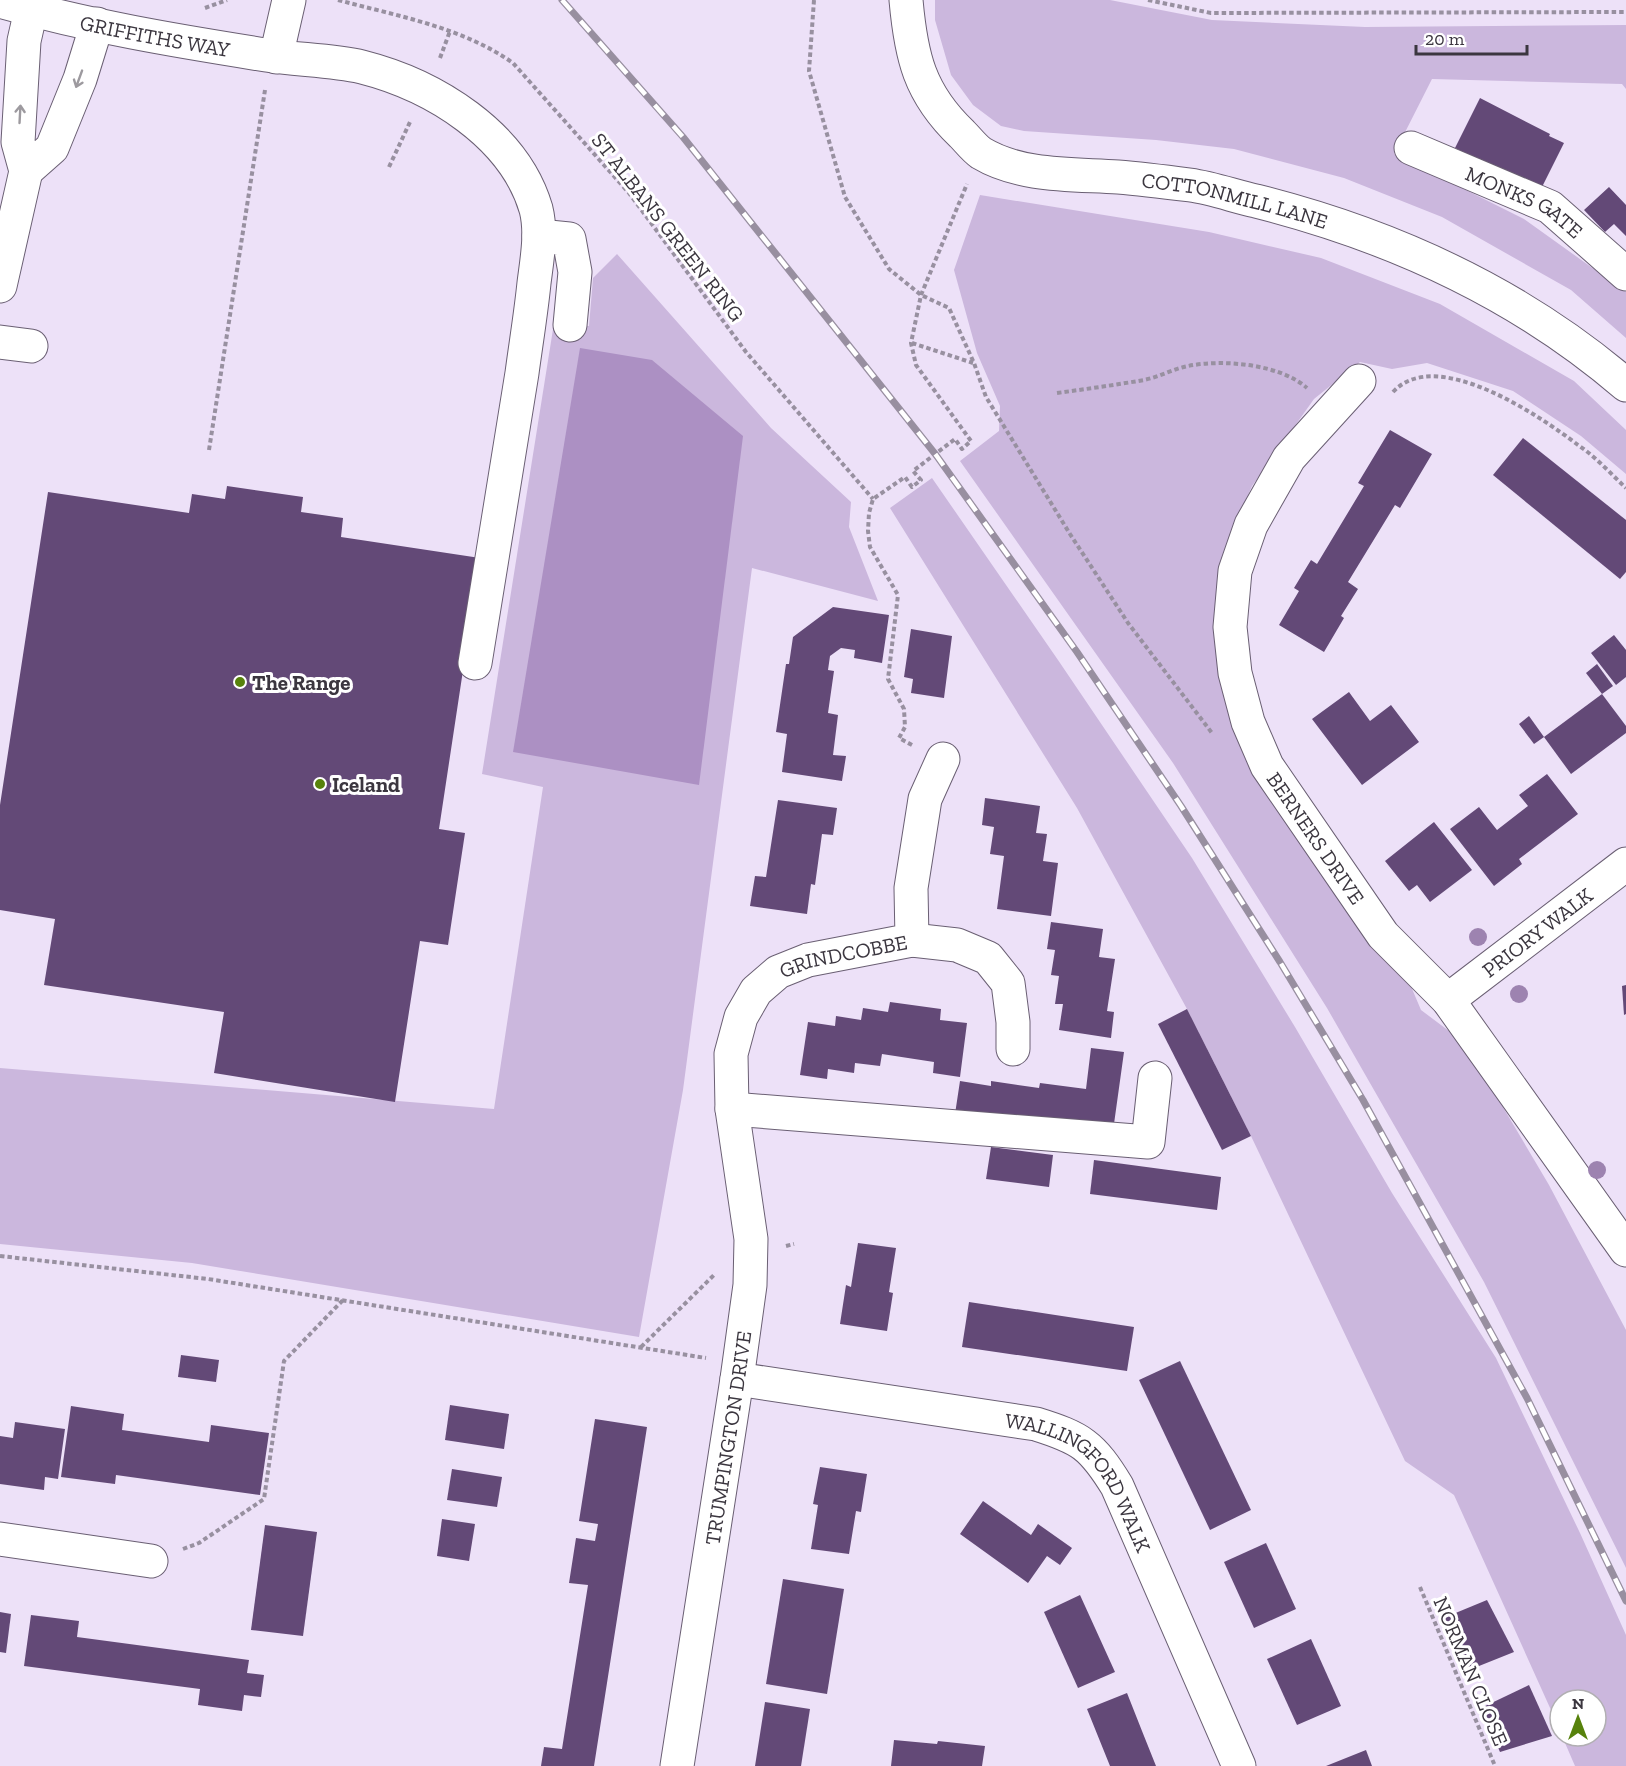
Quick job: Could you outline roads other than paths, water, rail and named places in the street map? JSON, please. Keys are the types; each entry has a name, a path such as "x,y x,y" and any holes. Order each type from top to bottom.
{"street":[{"path":"276,57 289,0"},
{"name":"COTTONMILL LANE","path":"906,0 910,40 923,84 947,121 980,152 1010,166 1064,175 1119,177 1192,185 1299,212 1373,237 1452,270 1533,316 1626,385"},
{"name":"GRIFFITHS WAY","path":"0,1 31,10 172,40 276,57 359,66 406,81 442,98 474,122 501,148 524,180 536,210 539,236 528,332 475,663"},
{"path":"0,286 26,171 18,142 24,41 31,10"},
{"path":"26,171 52,148 80,79 97,24"},
{"name":"MONKS GATE","path":"1412,148 1550,207 1626,274"},
{"path":"539,236 569,239 575,272 570,325"},
{"name":"BERNERS DRIVE","path":"1359,381 1289,458 1251,525 1235,571 1230,627 1235,672 1248,722 1267,766 1383,935 1448,1000 1626,1250"},
{"name":"GRINDCOBBE","path":"732,1109 731,1054 741,1017 756,991 778,972 808,960 912,940 911,888 925,799 943,759"},
{"name":"PRIORY WALK","path":"1448,1000 1626,864"},
{"path":"912,940 957,945 988,958 1008,983 1013,1022 1013,1049"},
{"path":"732,1109 1148,1142 1155,1078"},
{"name":"TRUMPINGTON DRIVE","path":"677,1766 750,1285 751,1239 732,1109"},
{"name":"WALLINGFORD WALK","path":"738,1370 1036,1424 1064,1432 1086,1445 1102,1461 1117,1486 1239,1766"},
{"path":"0,1539 151,1560"}],"railway":[{"path":"562,0 683,137 936,455 1077,652 1181,806 1280,962 1363,1100 1527,1398 1626,1601"}],"place":[{"name":"The Range","path":"240,682"},
{"name":"Iceland","path":"320,784"}]}
